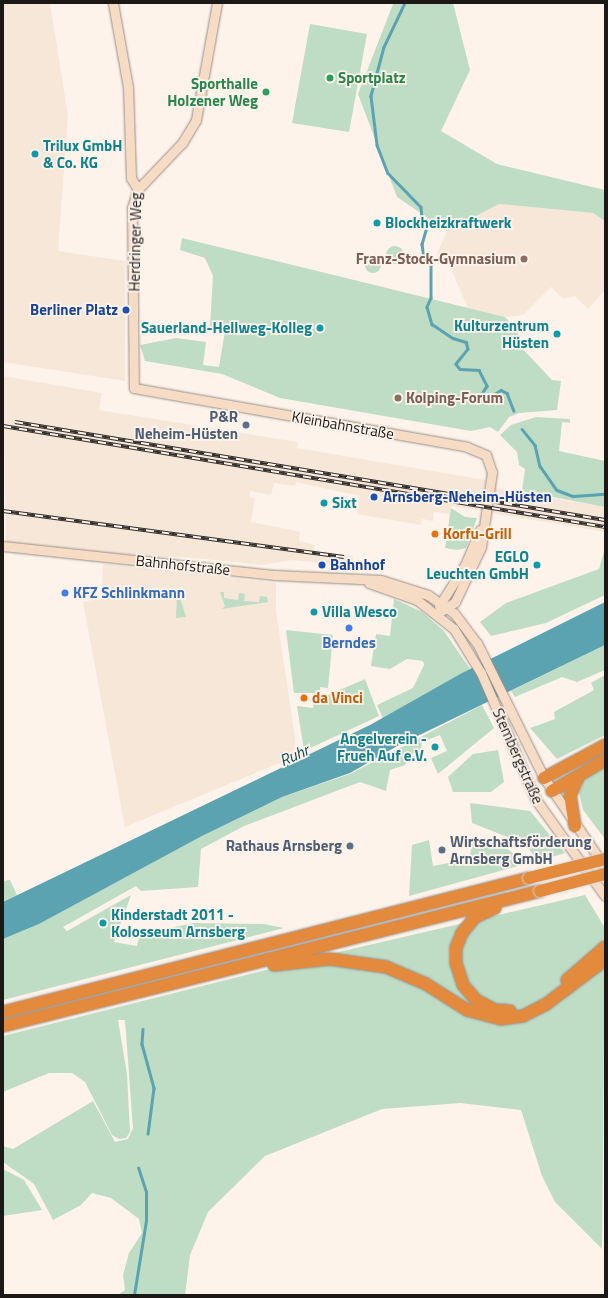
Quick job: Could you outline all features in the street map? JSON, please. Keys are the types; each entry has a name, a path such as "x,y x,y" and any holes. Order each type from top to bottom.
{"highway":[{"path":"544,778 605,745"},
{"path":"552,791 605,760"},
{"path":"575,826 570,796 579,776"},
{"path":"3,1012 605,859"},
{"path":"3,1026 605,874"},
{"path":"538,892 475,917 462,933 456,948 456,963 463,985 476,1000 503,1012 531,1006 605,947"},
{"path":"211,974 313,960 358,961 402,973 477,1015 507,1019 545,1005 605,960"}],"main road":[{"name":"Herdringer Weg","path":"113,3 128,87 131,178 138,189 132,208 134,388"},
{"path":"138,189 182,144 196,120 217,3"},
{"name":"Kleinbahnstraße","path":"134,388 479,450 491,464 486,518 476,559 452,611"},
{"name":"Kleinbahnstraße","path":"441,616 440,601 466,565 486,518"},
{"name":"Bahnhofstraße","path":"3,546 394,583 440,601 452,611"},
{"name":"Bahnhofstraße","path":"364,581 405,595 441,616"},
{"path":"441,616 452,611"},
{"name":"Stembergstraße","path":"452,611 477,643 544,778 575,826 605,867"},
{"name":"Stembergstraße","path":"441,616 468,649 497,710 536,800 605,896"}],"shaded area":[{"path":"3,3 50,3 68,116 58,251 125,261 125,381 3,362"},
{"name":"Franz-Stock-Gymnasium","path":"499,204 593,213 605,221 605,290 588,309 575,296 563,299 551,287 523,315 505,317 468,308 449,264 437,254 447,231"},
{"path":"3,376 102,393 99,410 298,442 297,448 485,480 483,511 451,506 450,514 434,512 433,521 422,519 421,525 357,514 360,496 296,482 295,486 274,483 271,495 250,491 250,497 255,498 251,522 300,532 299,541 315,545 314,551 353,556 352,566 292,560 263,565 184,557 117,558 6,545"},
{"path":"495,488 605,507 605,532 491,513"},
{"path":"103,564 276,583 276,611 295,738 294,757 125,827 83,602 101,598"}],"green space":[{"path":"453,3 470,70 441,131 497,164 605,190 605,221 593,213 499,204 447,231 397,197 358,94 393,4"},
{"name":"Sportplatz","path":"310,24 367,34 349,132 292,123"},
{"path":"182,238 505,317 518,330 518,344 552,380 561,381 557,410 519,413 509,417 498,432 490,427 471,431 280,398 222,374 145,361 140,345 176,338 206,342 203,365 219,367 225,331 210,327 213,276 205,258 180,250"},
{"path":"395,246 401,249 404,255 401,261 395,264 389,261 386,255 389,249"},
{"path":"373,257 380,262 381,265 376,272 373,273 366,268 365,265 370,258"},
{"path":"536,417 570,419 570,423 562,422 559,451 605,461 605,507 522,491 525,469 519,465 517,452 500,435 511,425"},
{"path":"451,508 465,517 477,518 466,548 457,550 445,548"},
{"path":"605,548 605,595 546,623 491,636 480,622 506,603 599,569"},
{"path":"184,592 185,596 180,598 186,617 176,618 177,595"},
{"path":"220,592 224,592 224,598 238,600 239,593 245,594 244,601 259,602 260,596 267,597 268,602 222,609 225,606"},
{"path":"394,599 422,612 444,631 470,669 383,718 377,705 413,688 424,665 423,661 407,659 390,669 371,666 376,634 390,636"},
{"path":"286,630 333,635 328,688 320,687 320,693 294,693"},
{"path":"605,645 605,670 577,682 562,677 515,697 511,691"},
{"path":"605,675 605,735 557,759 530,728 555,719 554,712 594,690 591,683"},
{"path":"365,679 379,716 304,751 297,706 313,708 315,693 328,695"},
{"path":"482,705 494,728 438,774 431,758 447,751 440,735 422,742 421,749 412,754 405,765 390,770 386,791 360,782 244,826 201,849 198,887 141,891 136,886 63,927 67,931 131,895 114,942 137,946 140,934 194,923 264,924 284,928 3,1000 3,939 39,924 202,836 282,797 350,774"},
{"path":"498,750 504,782 491,792 453,792 448,777 473,754"},
{"path":"605,764 605,839 583,810 579,793 583,784 581,781"},
{"path":"470,803 530,811 565,853 538,861 525,844 472,823"},
{"path":"474,837 509,850 525,864 409,896 412,845 429,840 433,866 469,859"},
{"path":"10,880 17,895 3,902 3,881"},
{"path":"585,895 605,928 602,1249 555,1202 542,1176 521,1110 460,1103 382,1109 265,1156 208,1212 190,1255 185,1295 118,1295 125,1290 123,1275 129,1253 142,1233 139,1219 111,1198 92,1193 81,1205 53,1220 34,1184 3,1162 3,1146 13,1149 93,1101 115,1142 128,1139 133,1128 125,1020 118,1020 127,1074 130,1132 126,1138 119,1139 112,1135 85,1082 72,1073 49,1073 3,1092 3,1036 330,954"},
{"path":"3,1169 24,1180 42,1210 3,1216"}],"water":[{"path":"605,602 605,645 399,745 350,773 282,797 202,836 39,924 3,939 3,902 370,725 462,673"}],"waterway":[{"path":"405,3 384,47 371,96 377,145 388,173 421,207 422,218 427,227 422,244 424,259 431,265 431,298 427,307 432,324 453,338 466,342 468,349 456,364 460,369 479,370 487,386 480,397 488,398 501,390 507,393 514,411"},
{"path":"522,429 535,445 540,466 557,490 573,496 605,494"},
{"path":"143,1029 142,1044 154,1088 148,1134"},
{"path":"134,1295 146,1221 146,1192 138,1168"}],"railway":[{"path":"15,422 605,520"},
{"path":"3,426 605,527"},
{"path":"3,511 344,557"}],"place":[{"name":"Sportplatz","path":"330,78"},
{"name":"Sporthalle Holzener Weg","path":"266,92"},
{"name":"Trilux GmbH & Co. KG","path":"35,154"},
{"name":"Blockheizkraftwerk","path":"377,223"},
{"name":"Franz-Stock-Gymnasium","path":"524,259"},
{"name":"Berliner Platz","path":"126,310"},
{"name":"Sauerland-Hellweg-Kolleg","path":"320,328"},
{"name":"Kulturzentrum Hüsten","path":"557,334"},
{"name":"Kolping-Forum","path":"398,398"},
{"name":"P&R Neheim-Hüsten","path":"246,425"},
{"name":"Arnsberg-Neheim-Hüsten","path":"374,497"},
{"name":"Sixt","path":"324,503"},
{"name":"Korfu-Grill","path":"435,534"},
{"name":"Bahnhof","path":"322,565"},
{"name":"EGLO Leuchten GmbH","path":"537,565"},
{"name":"KFZ Schlinkmann","path":"65,593"},
{"name":"Villa Wesco","path":"314,612"},
{"name":"Berndes","path":"349,628"},
{"name":"da Vinci","path":"304,698"},
{"name":"Angelverein - Frueh Auf e.V.","path":"435,747"},
{"name":"Rathaus Arnsberg","path":"350,846"},
{"name":"Wirtschaftsförderung Arnsberg GmbH","path":"442,850"},
{"name":"Kinderstadt 2011 - Kolosseum Arnsberg","path":"103,923"}],"water label":[{"name":"Ruhr","path":"294,755"}]}
